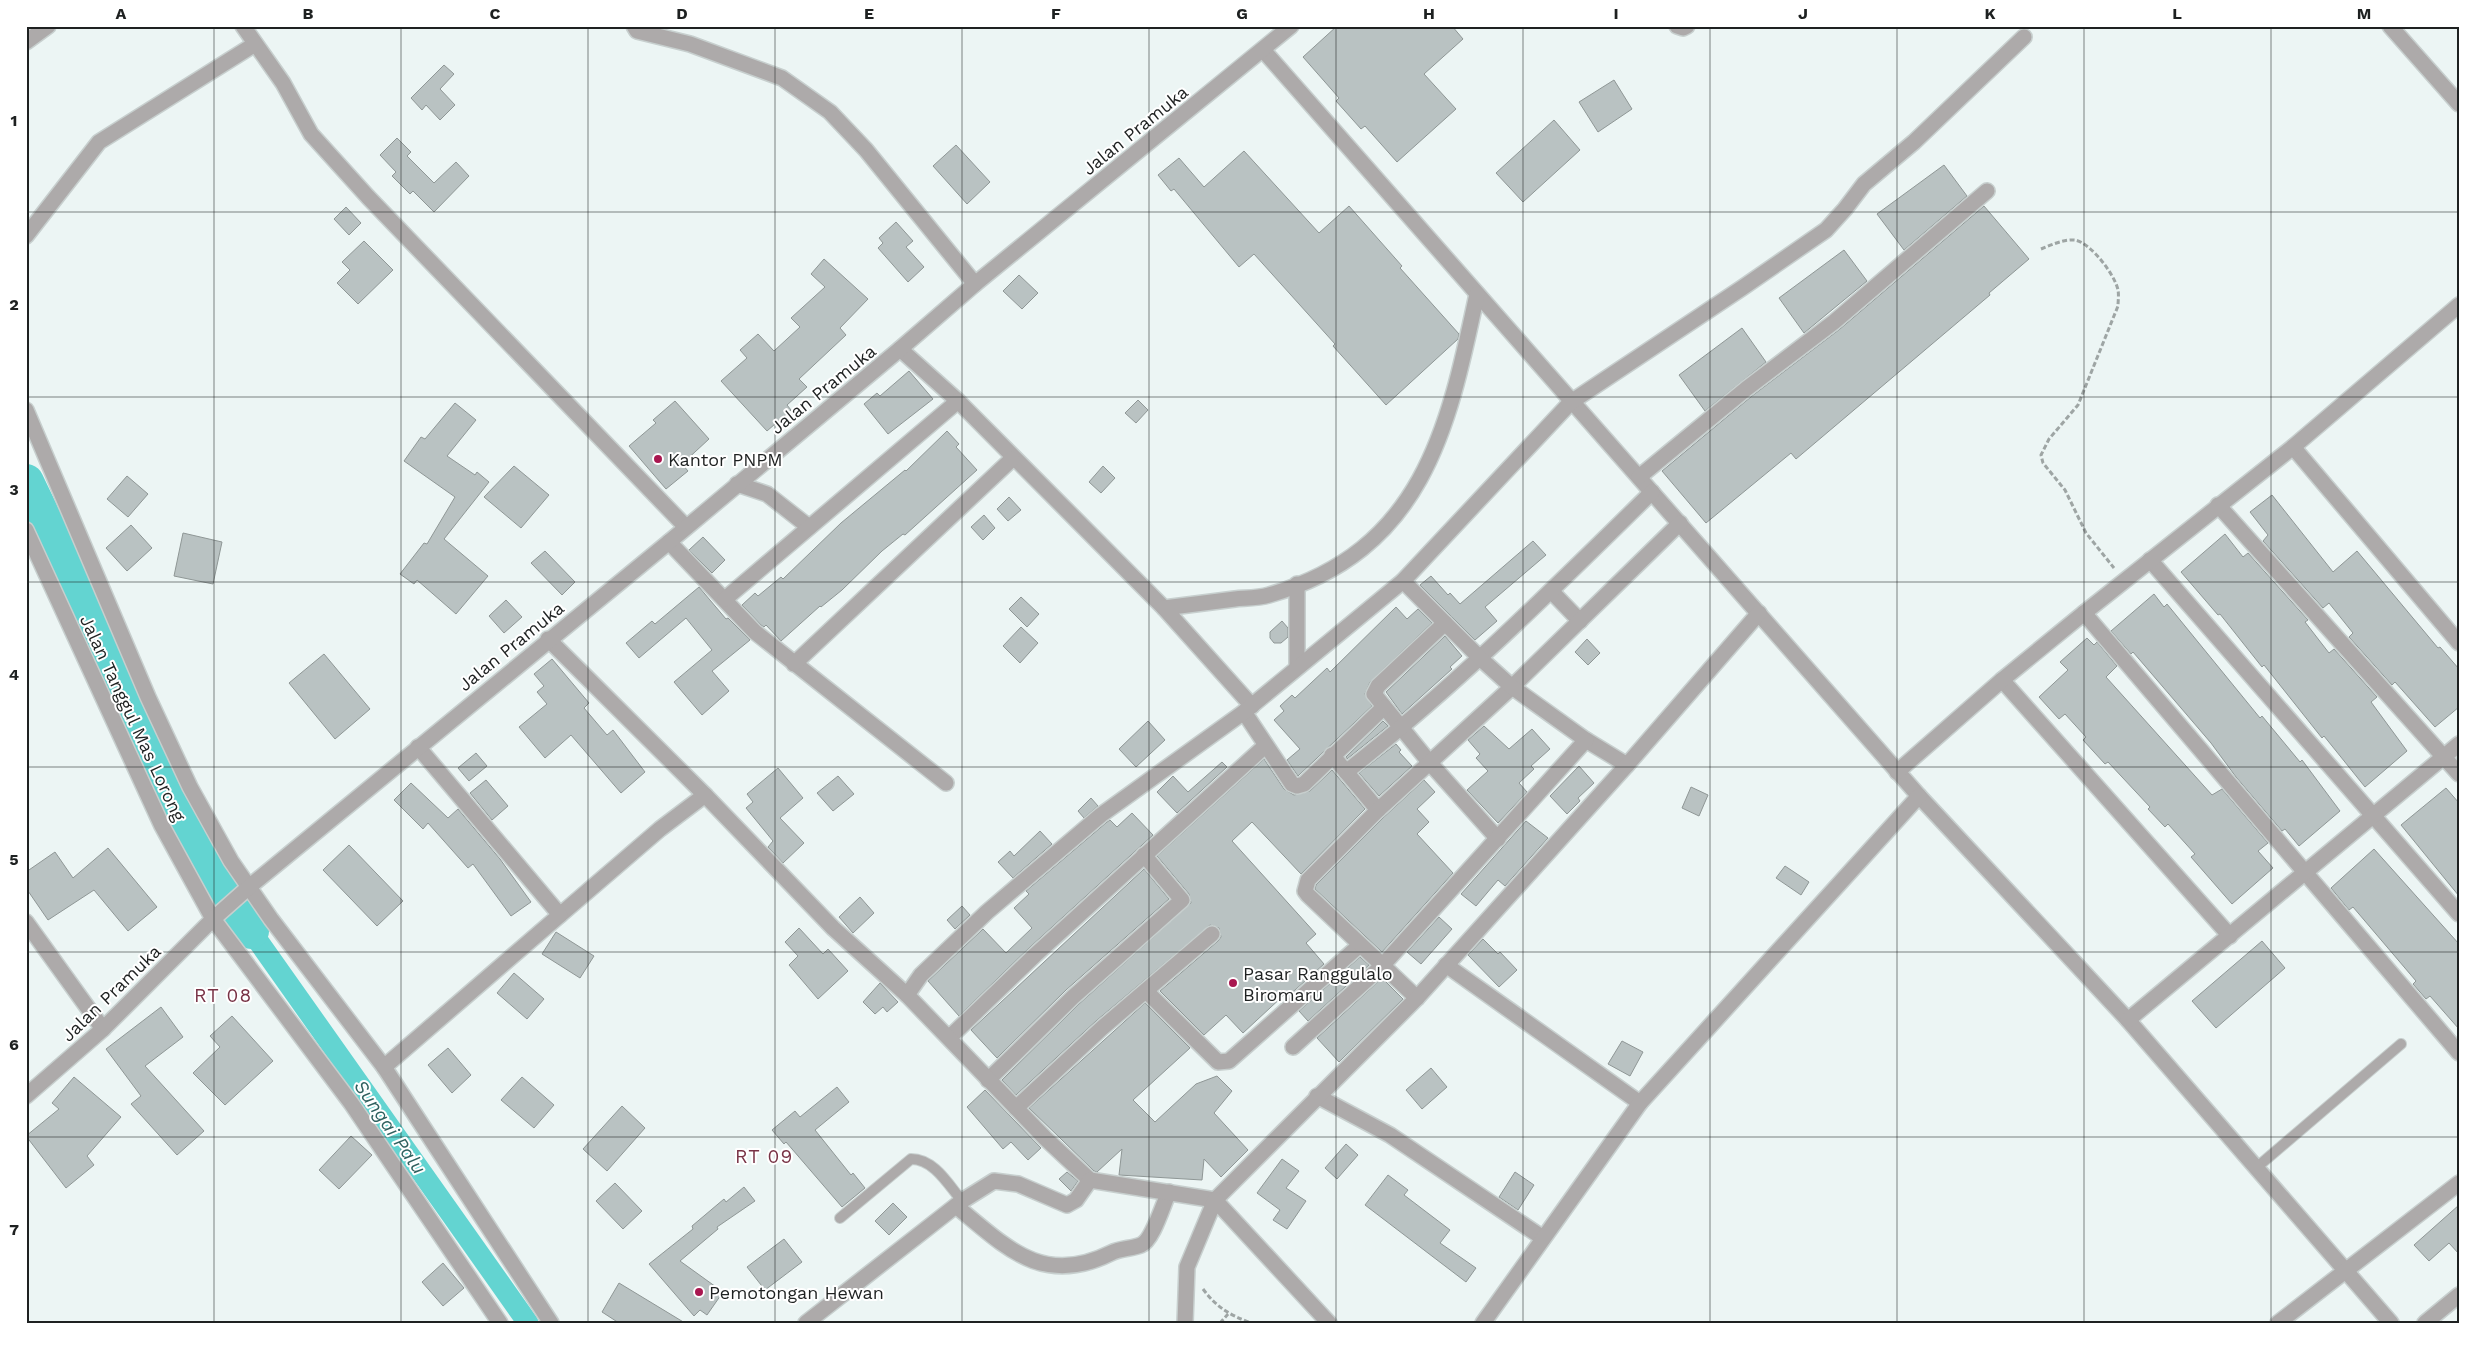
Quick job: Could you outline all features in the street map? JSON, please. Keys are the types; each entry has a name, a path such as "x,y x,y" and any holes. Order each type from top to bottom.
{"street":[{"path":"26,42 48,26"},
{"path":"243,26 283,83 311,134 368,197 686,527"},
{"path":"634,26 637,31 690,44 782,78 830,112 866,150 976,284"},
{"name":"Jalan Pramuka","path":"26,1096 103,1030 216,916 245,891 548,639 669,542 976,284 1291,26"},
{"path":"1677,26 1683,28 1687,26"},
{"path":"2392,27 2459,104"},
{"path":"907,994 920,975 987,912 1101,815 1248,709 1404,581 1571,402 1826,230 1864,184 1914,142 2024,37"},
{"path":"26,236 99,142 255,44"},
{"path":"1263,50 1918,796 2128,1020 2391,1323"},
{"path":"1639,478 1746,389 1834,322 1987,191"},
{"path":"1164,608 1268,595 1346,561 1372,540 1393,519 1416,487 1438,441 1458,385 1477,294"},
{"path":"1897,772 2002,680 2124,580 2293,447 2459,304"},
{"path":"900,349 958,401 1012,459 1164,608 1248,709 1265,746 1292,784 1297,786 1304,784 1332,755 1384,708"},
{"path":"725,599 958,401"},
{"path":"26,410 144,688 190,787 231,861 245,891 384,1067 551,1323"},
{"path":"2293,447 2459,643"},
{"path":"794,664 1012,459"},
{"path":"737,484 767,494 800,517 809,527"},
{"path":"1346,772 1403,728 1481,659 1652,492"},
{"path":"2218,505 2459,774"},
{"path":"1417,998 1308,894 1305,888 1312,875 1378,810 1512,687 1680,523"},
{"name":"Jalan Tanggul Mas Lorong","path":"26,530 162,826 216,916 351,1103 500,1323"},
{"path":"669,542 755,632 946,783"},
{"path":"2150,560 2459,914"},
{"path":"1404,581 1481,659 1512,687 1586,740 1627,765"},
{"path":"1296,584 1297,667"},
{"path":"1551,591 1580,621"},
{"path":"1185,1323 1187,1267 1215,1200 1417,998 1627,765 1759,613"},
{"path":"2084,613 2459,1053"},
{"path":"1445,623 1376,689 1375,697 1403,728 1430,763 1498,839"},
{"path":"548,639 705,795 833,928 907,994 950,1037 988,1080 1090,1180 1215,1200 1329,1323"},
{"path":"2002,680 2230,936"},
{"path":"1293,1047 1382,966 1586,740"},
{"path":"2128,1020 2459,744"},
{"path":"950,1037 1035,955 1265,746"},
{"path":"418,747 560,915"},
{"path":"1332,755 1378,810"},
{"path":"384,1067 660,829 705,795"},
{"path":"1483,1323 1640,1103 1918,796"},
{"path":"988,1080 1073,997 1182,900 1144,855"},
{"path":"26,922 103,1030"},
{"path":"1016,1108 1146,990 1212,934"},
{"path":"1146,990 1218,1062 1230,1062 1360,945"},
{"path":"1446,965 1640,1103"},
{"path":"1317,1096 1390,1135 1544,1238"},
{"path":"806,1323 959,1204 994,1181 1018,1184 1067,1205 1076,1200 1090,1180"},
{"path":"2278,1323 2459,1182"},
{"path":"959,1204 1006,1247 1045,1265 1068,1267 1091,1263 1119,1249 1142,1245 1150,1235 1168,1192"},
{"path":"2424,1323 2459,1294"}],"lane":[{"path":"2256,1168 2401,1044"},
{"path":"840,1218 911,1159 921,1159 931,1165 959,1204"}],"path":[{"path":"2041,249 2058,242 2075,240 2084,244 2112,274 2118,289 2118,306 2078,405 2049,439 2041,455 2043,463 2065,490 2086,533 2124,580"},
{"path":"1187,1267 1214,1304 1228,1314 1251,1323"},
{"path":"1220,1323 1228,1314"}],"building":[{"path":"1337,26 1452,26 1463,39 1424,74 1456,109 1397,162 1365,126 1361,129 1336,101 1339,98 1303,57"},
{"path":"444,65 454,74 440,89 455,105 440,120 426,105 422,110 411,98"},
{"path":"1614,80 1632,109 1598,132 1579,102"},
{"path":"1554,120 1580,150 1523,202 1496,173"},
{"path":"397,138 411,152 407,156 434,183 456,162 469,176 434,212 413,191 410,194 392,176 396,172 380,155"},
{"path":"956,145 990,182 967,204 933,166"},
{"path":"1244,151 1319,233 1349,206 1402,266 1400,268 1459,334 1458,339 1386,405 1333,346 1335,344 1254,254 1239,267 1174,189 1171,191 1158,175 1179,158 1204,187"},
{"path":"1944,165 1967,196 1904,250 1877,214"},
{"path":"1984,206 2029,259 1989,293 1990,295 1796,459 1791,453 1706,523 1662,471 1752,396 1840,329"},
{"path":"346,207 361,223 349,235 334,219"},
{"path":"896,222 913,241 906,247 924,267 908,282 878,248 883,243 879,238"},
{"path":"364,241 393,270 358,304 337,283 350,270 342,262"},
{"path":"1844,250 1867,281 1804,333 1779,298"},
{"path":"824,259 868,299 840,328 846,335 799,379 807,387 787,405 791,410 767,431 721,381 747,358 740,350 758,334 774,351 800,327 791,318 825,287 811,274"},
{"path":"1019,275 1038,293 1022,309 1003,291"},
{"path":"1742,328 1766,362 1705,411 1679,375"},
{"path":"909,371 933,399 888,434 864,404 877,393 880,396"},
{"path":"1138,400 1148,410 1136,423 1125,413"},
{"path":"675,401 709,439 682,464 688,471 666,489 629,446 656,423 653,420"},
{"path":"455,403 476,420 447,456 475,475 477,472 489,482 444,539 488,576 456,614 417,580 414,584 400,574 424,543 427,544 455,497 404,461 421,437 425,439"},
{"path":"947,431 959,444 956,447 977,470 905,535 903,534 882,551 842,590 820,606 781,641 766,625 764,627 761,625 742,605 755,593 758,596 781,577 783,579 841,523 906,471"},
{"path":"514,466 549,495 521,528 484,497"},
{"path":"1103,466 1115,478 1101,493 1089,482"},
{"path":"127,476 148,494 128,517 107,499"},
{"path":"2272,495 2333,572 2357,551 2438,648 2440,647 2459,669 2459,707 2435,727 2395,682 2392,685 2349,637 2353,633 2329,603 2323,608 2263,541 2268,535 2250,512"},
{"path":"1009,497 1021,510 1008,521 997,509"},
{"path":"984,515 995,528 983,540 971,527"},
{"path":"131,525 152,548 127,571 106,548"},
{"path":"183,533 222,542 213,584 174,576"},
{"path":"2225,534 2243,557 2248,553 2308,620 2305,622 2329,653 2334,649 2377,697 2371,702 2407,751 2365,787 2324,736 2322,738 2264,665 2262,667 2220,614 2218,615 2181,572"},
{"path":"703,537 725,560 712,573 689,550"},
{"path":"1533,541 1546,555 1485,607 1497,621 1475,640 1420,585 1431,576 1448,595 1450,593 1460,604"},
{"path":"545,551 575,582 562,595 531,563"},
{"path":"699,587 726,619 728,618 750,640 712,671 729,691 702,715 674,682 712,650 686,618 639,658 626,643 652,621 655,624"},
{"path":"2154,594 2164,607 2167,604 2260,718 2262,716 2300,762 2302,760 2340,811 2299,846 2285,829 2282,831 2236,777 2211,743 2133,652 2131,654 2111,631"},
{"path":"1021,597 1039,614 1027,627 1009,609"},
{"path":"506,600 522,617 504,633 489,616"},
{"path":"1396,607 1407,619 1418,609 1432,623 1370,682 1365,694 1372,706 1298,776 1287,760 1300,749 1274,720 1284,711 1280,706 1292,695 1295,698 1327,668 1330,672"},
{"path":"1282,621 1288,628 1288,637 1281,643 1274,643 1270,638 1270,632"},
{"path":"1021,627 1038,643 1020,663 1003,646"},
{"path":"1445,636 1462,656 1450,667 1452,669 1402,714 1386,692"},
{"path":"2087,638 2094,645 2097,642 2117,666 2106,677 2212,795 2222,789 2268,843 2258,851 2273,868 2232,904 2191,857 2195,854 2168,824 2165,827 2148,809 2150,807 2108,762 2105,764 2083,740 2086,737 2065,714 2059,719 2039,697 2068,670 2060,662"},
{"path":"1587,639 1600,653 1588,665 1575,652"},
{"path":"324,654 370,709 335,739 289,683"},
{"path":"552,659 589,703 584,708 607,735 613,730 645,772 621,793 571,735 545,758 519,727 547,704 537,692 544,686 534,674"},
{"path":"1148,721 1165,740 1136,767 1119,749"},
{"path":"1383,721 1388,726 1347,759 1346,757"},
{"path":"1484,726 1509,749 1532,729 1550,749 1531,766 1534,769 1519,783 1527,792 1498,823 1467,790 1488,771 1476,758 1480,754 1468,740"},
{"path":"1396,744 1401,750 1399,752 1412,766 1379,796 1359,773"},
{"path":"476,753 487,766 469,781 458,768"},
{"path":"1264,759 1284,789 1294,795 1310,791 1332,770 1365,809 1301,874 1252,822 1232,841 1316,934 1306,943 1324,964 1286,998 1284,995 1243,1033 1226,1015 1204,1035 1160,991 1218,941 1221,937 1219,928 1210,925 1096,1021 1016,1095 1002,1080 1079,1004 1191,903 1189,894 1157,856"},
{"path":"1222,762 1227,767 1177,813 1157,792 1173,776 1188,792"},
{"path":"1579,766 1594,783 1578,798 1580,801 1567,814 1550,796"},
{"path":"778,768 803,798 780,818 804,843 783,863 768,847 773,841 746,808 753,802 747,794"},
{"path":"838,776 854,794 833,811 817,793"},
{"path":"486,780 508,806 492,820 470,793"},
{"path":"1424,780 1435,792 1417,809 1429,822 1417,834 1453,873 1382,952 1315,889 1316,885 1384,817"},
{"path":"411,783 448,818 458,809 500,859 531,902 511,916 473,864 468,868 428,823 423,829 394,800"},
{"path":"1691,787 1708,795 1699,816 1682,808"},
{"path":"2446,788 2459,803 2459,896 2401,825"},
{"path":"1091,798 1098,806 1084,818 1078,811"},
{"path":"1132,813 1153,835 1029,948 959,1016 928,981 983,929 1006,953 1032,928 1014,908 1029,894 1026,891 1107,822 1110,820 1117,827"},
{"path":"1526,821 1548,838 1505,886 1498,880 1476,906 1461,894"},
{"path":"1040,831 1052,844 1013,878 998,862 1010,851 1014,856"},
{"path":"349,845 403,901 377,926 323,870"},
{"path":"108,848 157,907 128,931 94,890 48,920 26,888 26,872 55,852 73,878"},
{"path":"2374,849 2459,944 2459,1029 2430,996 2426,999 2413,984 2416,981 2353,907 2349,910 2331,888"},
{"path":"1785,866 1809,882 1801,895 1776,878"},
{"path":"1144,869 1169,899 1066,990 997,1058 971,1030"},
{"path":"860,897 874,913 853,933 839,917"},
{"path":"962,906 970,915 955,929 947,920"},
{"path":"1439,917 1452,929 1421,964 1407,952"},
{"path":"799,928 823,954 828,949 848,971 818,999 789,965 798,956 785,942"},
{"path":"556,932 594,956 580,978 542,954"},
{"path":"1483,939 1498,954 1500,952 1517,970 1499,987 1468,955"},
{"path":"2262,941 2285,968 2216,1028 2192,1001"},
{"path":"1360,957 1369,965 1308,1021 1299,1011"},
{"path":"514,973 544,999 527,1019 497,993"},
{"path":"1382,978 1403,999 1339,1062 1317,1038"},
{"path":"880,983 898,1002 887,1012 883,1007 875,1014 863,1002"},
{"path":"1145,1003 1190,1048 1133,1100 1155,1122 1196,1084 1217,1076 1232,1091 1214,1113 1248,1150 1221,1177 1204,1159 1202,1180 1119,1175 1122,1149 1097,1172 1094,1171 1029,1108"},
{"path":"161,1007 183,1037 145,1066 204,1131 177,1155 131,1104 141,1096 106,1049"},
{"path":"232,1016 273,1061 225,1105 193,1073 220,1047 210,1036"},
{"path":"1622,1041 1643,1052 1630,1076 1608,1064"},
{"path":"448,1048 471,1075 452,1093 428,1065"},
{"path":"1431,1068 1447,1087 1422,1109 1406,1090"},
{"path":"74,1077 121,1117 87,1156 94,1165 66,1188 26,1136 59,1109 52,1103"},
{"path":"522,1077 554,1105 534,1128 501,1100"},
{"path":"837,1087 849,1102 815,1130 851,1175 853,1173 865,1188 842,1207 786,1142 784,1144 772,1130 795,1111 800,1117"},
{"path":"985,1090 1041,1148 1028,1160 1011,1142 1003,1149 967,1107"},
{"path":"622,1106 645,1128 607,1171 583,1149"},
{"path":"351,1136 372,1155 339,1189 319,1170"},
{"path":"1346,1144 1358,1155 1337,1179 1325,1168"},
{"path":"1282,1159 1299,1171 1286,1188 1306,1201 1287,1229 1273,1220 1280,1210 1257,1193"},
{"path":"1067,1172 1078,1181 1071,1191 1059,1179"},
{"path":"1515,1172 1534,1185 1518,1210 1499,1197"},
{"path":"1388,1175 1408,1190 1404,1195 1450,1230 1440,1243 1476,1268 1466,1282 1365,1205"},
{"path":"615,1183 642,1211 623,1229 596,1201"},
{"path":"744,1187 755,1201 717,1227 718,1229 680,1261 723,1292 707,1315 700,1310 694,1316 649,1264 693,1229 692,1226 724,1199 726,1202"},
{"path":"893,1203 907,1217 889,1235 875,1221"},
{"path":"2459,1205 2459,1254 2449,1243 2429,1261 2414,1245"},
{"path":"784,1239 802,1262 765,1290 747,1267"},
{"path":"443,1263 464,1288 443,1306 422,1282"},
{"path":"619,1283 685,1323 619,1323 602,1312"}],"waterway":[{"path":"26,482 214,874 251,931"},
{"name":"Sungai Palu","path":"251,931 528,1323"}],"place":[{"name":"Kantor PNPM","path":"658,459"},
{"name":"Pasar Ranggulalo Biromaru","path":"1233,983"},
{"name":"Pemotongan Hewan","path":"699,1292"}],"district":[{"name":"RT 08","path":"223,995"},
{"name":"RT 09","path":"764,1156"}]}
